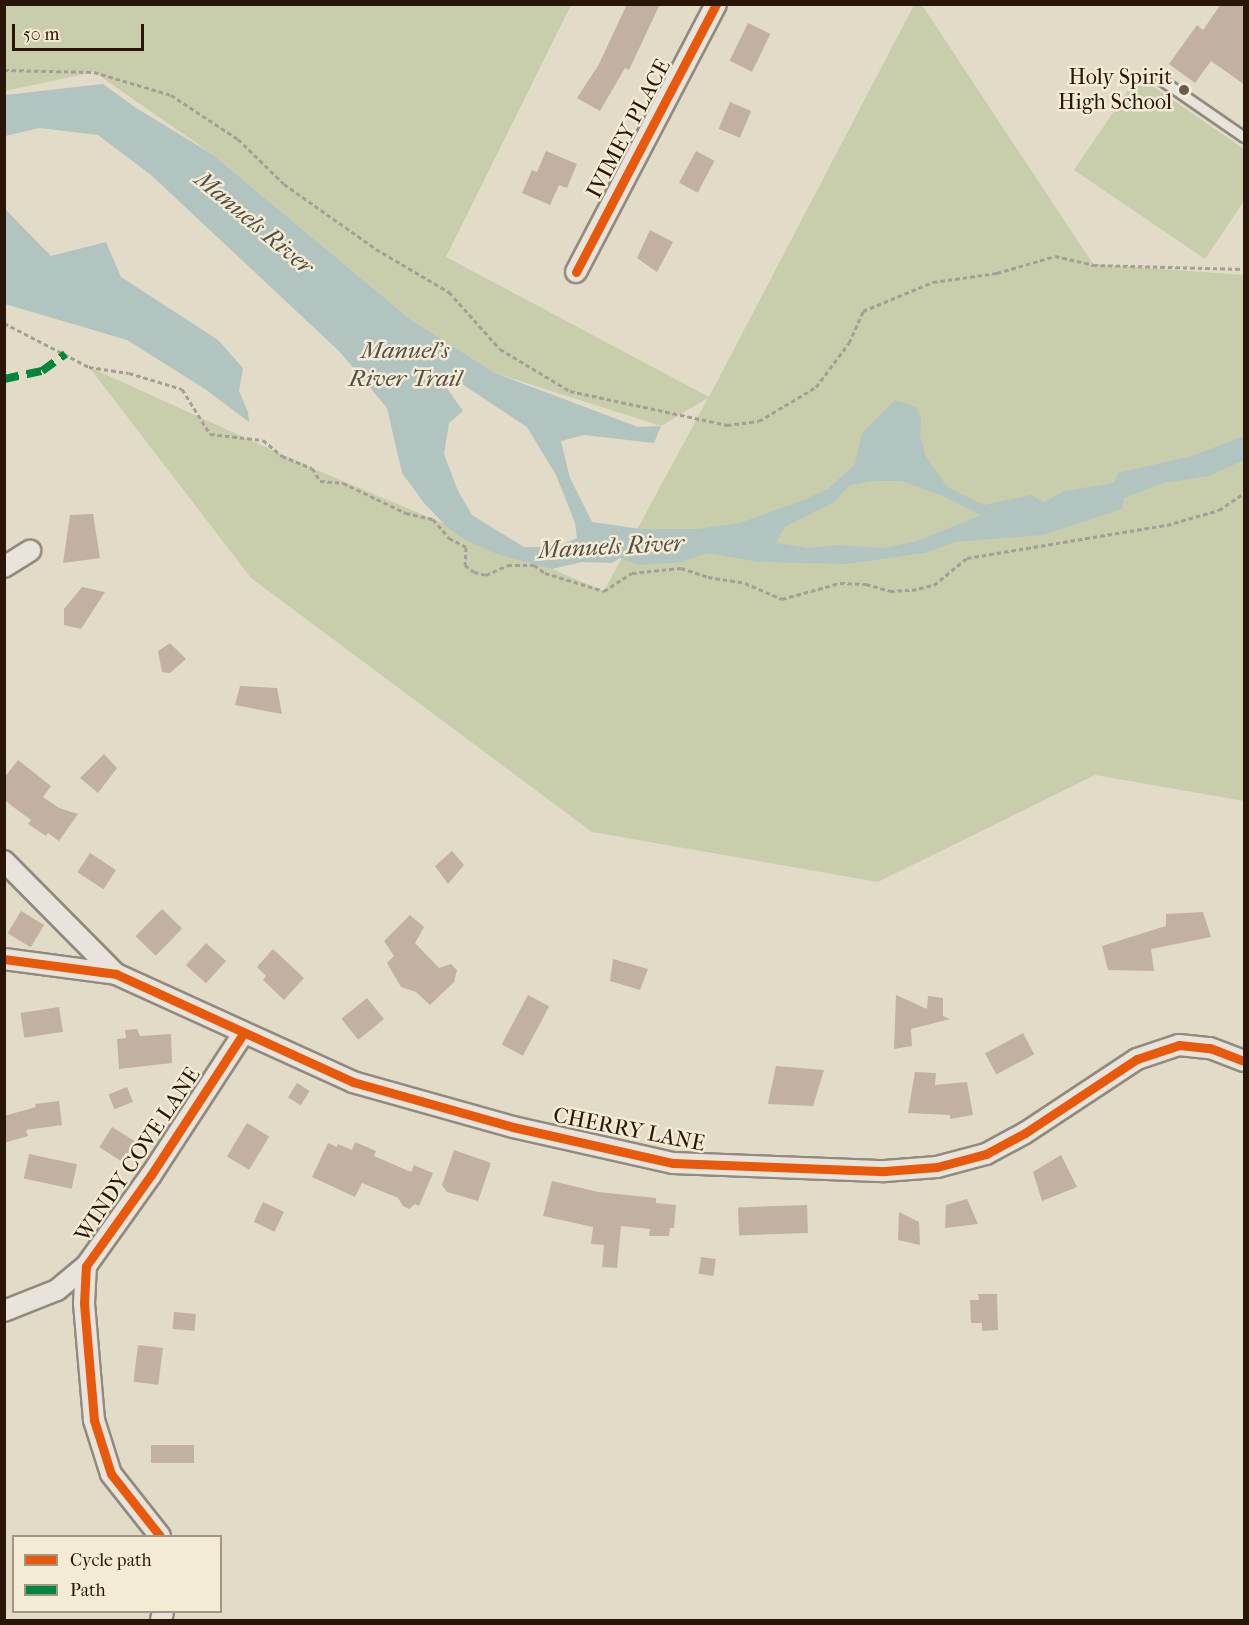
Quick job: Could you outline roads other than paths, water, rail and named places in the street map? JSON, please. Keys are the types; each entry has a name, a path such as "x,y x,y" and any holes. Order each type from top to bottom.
{"street":[{"name":"IVIMEY PLACE","path":"576,272 716,4"},
{"path":"4,567 30,551"},
{"path":"4,861 116,974"},
{"name":"CHERRY LANE","path":"4,959 116,974 243,1034 353,1082 513,1127 673,1163 738,1168 885,1171 937,1167 986,1154 1025,1133 1137,1059 1179,1045 1210,1048 1245,1061"},
{"name":"WINDY COVE LANE","path":"159,1535 111,1474 94,1420 84,1304 86,1266 151,1175 243,1034"},
{"path":"4,1311 57,1290 86,1266"}],"lane":[{"path":"1160,79 1245,137"}],"water":[{"name":"Manuel's River Trail","path":"103,84 136,108 212,154 410,319 495,373 638,427 661,426 654,443 584,435 561,441 570,478 592,522 641,529 698,529 740,523 801,501 828,489 855,464 862,433 895,400 916,407 921,417 920,436 926,456 947,487 984,505 1031,495 1044,502 1064,491 1114,483 1118,473 1192,456 1244,436 1244,460 1209,476 1163,483 1124,498 1122,509 1043,535 955,542 925,553 847,564 759,562 707,553 682,562 639,565 620,558 612,563 582,562 552,569 497,554 465,540 448,528 424,503 402,473 387,408 340,352 151,175 98,135 40,128 5,136 5,95","holes":["453,378 527,427 556,475 575,523 577,538 557,547 524,547 472,515 458,491 444,454 449,423 463,411 443,383","874,481 902,481 945,497 981,515 917,541 884,548 837,545 808,548 776,543 785,527 833,503 850,485"]},
{"path":"5,209 51,256 106,242 121,277 218,340 243,368 239,391 248,412 249,422 205,389 127,340 5,304"}],"place":[{"name":"Holy Spirit High School","path":"1184,90"}],"water label":[{"name":"Manuels River","path":"254,223"},
{"name":"Manuels River","path":"611,547"}]}
